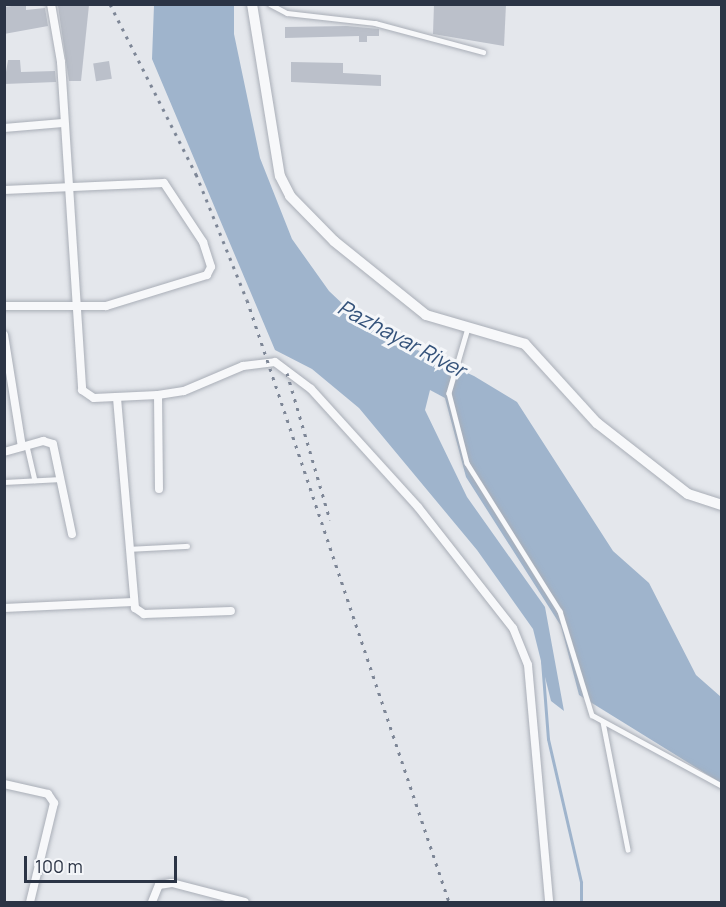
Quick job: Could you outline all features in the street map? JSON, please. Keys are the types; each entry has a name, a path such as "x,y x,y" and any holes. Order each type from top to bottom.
{"street":[{"path":"51,4 63,123 73,306 82,390 94,399 158,395 268,360 289,368 418,507 513,628 528,665 549,903"},
{"path":"252,4 280,176 290,196 333,241 426,315 525,344 597,423 688,494 722,505"},
{"path":"4,128 63,123"},
{"path":"4,190 67,184 168,184 203,242 211,267 207,275 106,306 4,306"},
{"path":"5,336 24,446"},
{"path":"158,395 159,489"},
{"path":"117,398 133,602 144,614 231,611"},
{"path":"4,452 24,446 53,444 72,534"},
{"path":"4,608 133,602"},
{"path":"4,784 48,794 54,803 30,903"},
{"path":"152,903 159,885 172,883 245,903"}],"lane":[{"path":"270,4 288,13 375,23 483,52"},
{"path":"468,328 449,393 467,463 560,611 588,707 603,723 628,850"},
{"path":"24,446 35,480"},
{"path":"4,482 61,479"},
{"path":"129,549 188,546"},
{"path":"603,723 615,724 722,786"}],"water":[{"path":"154,5 234,5 234,34 260,158 292,239 329,291 367,327 474,376 517,402 613,551 649,583 696,675 721,697 721,783 579,695 561,626 466,477 445,398 430,390 425,410 467,497 545,607 564,711 551,701 533,629 477,550 359,408 312,369 275,350 152,59"}],"building":[{"path":"26,4 26,10 45,8 48,26 4,34 4,7"},
{"path":"63,4 89,5 81,81 69,81 58,6"},
{"path":"434,4 506,4 504,46 433,34"},
{"path":"347,26 379,29 379,36 367,36 367,42 359,42 359,36 285,38 285,27"},
{"path":"8,60 20,60 21,72 55,71 56,82 4,84"},
{"path":"109,61 112,79 96,81 93,64"},
{"path":"291,62 343,63 343,73 381,75 381,86 291,82"}],"waterway":[{"path":"542,661 548,739 581,882 581,902"}],"railway":[{"path":"110,4 196,174 247,300 449,902"},
{"path":"287,373 330,520"}],"water label":[{"name":"Pazhayar River","path":"402,338"}]}
